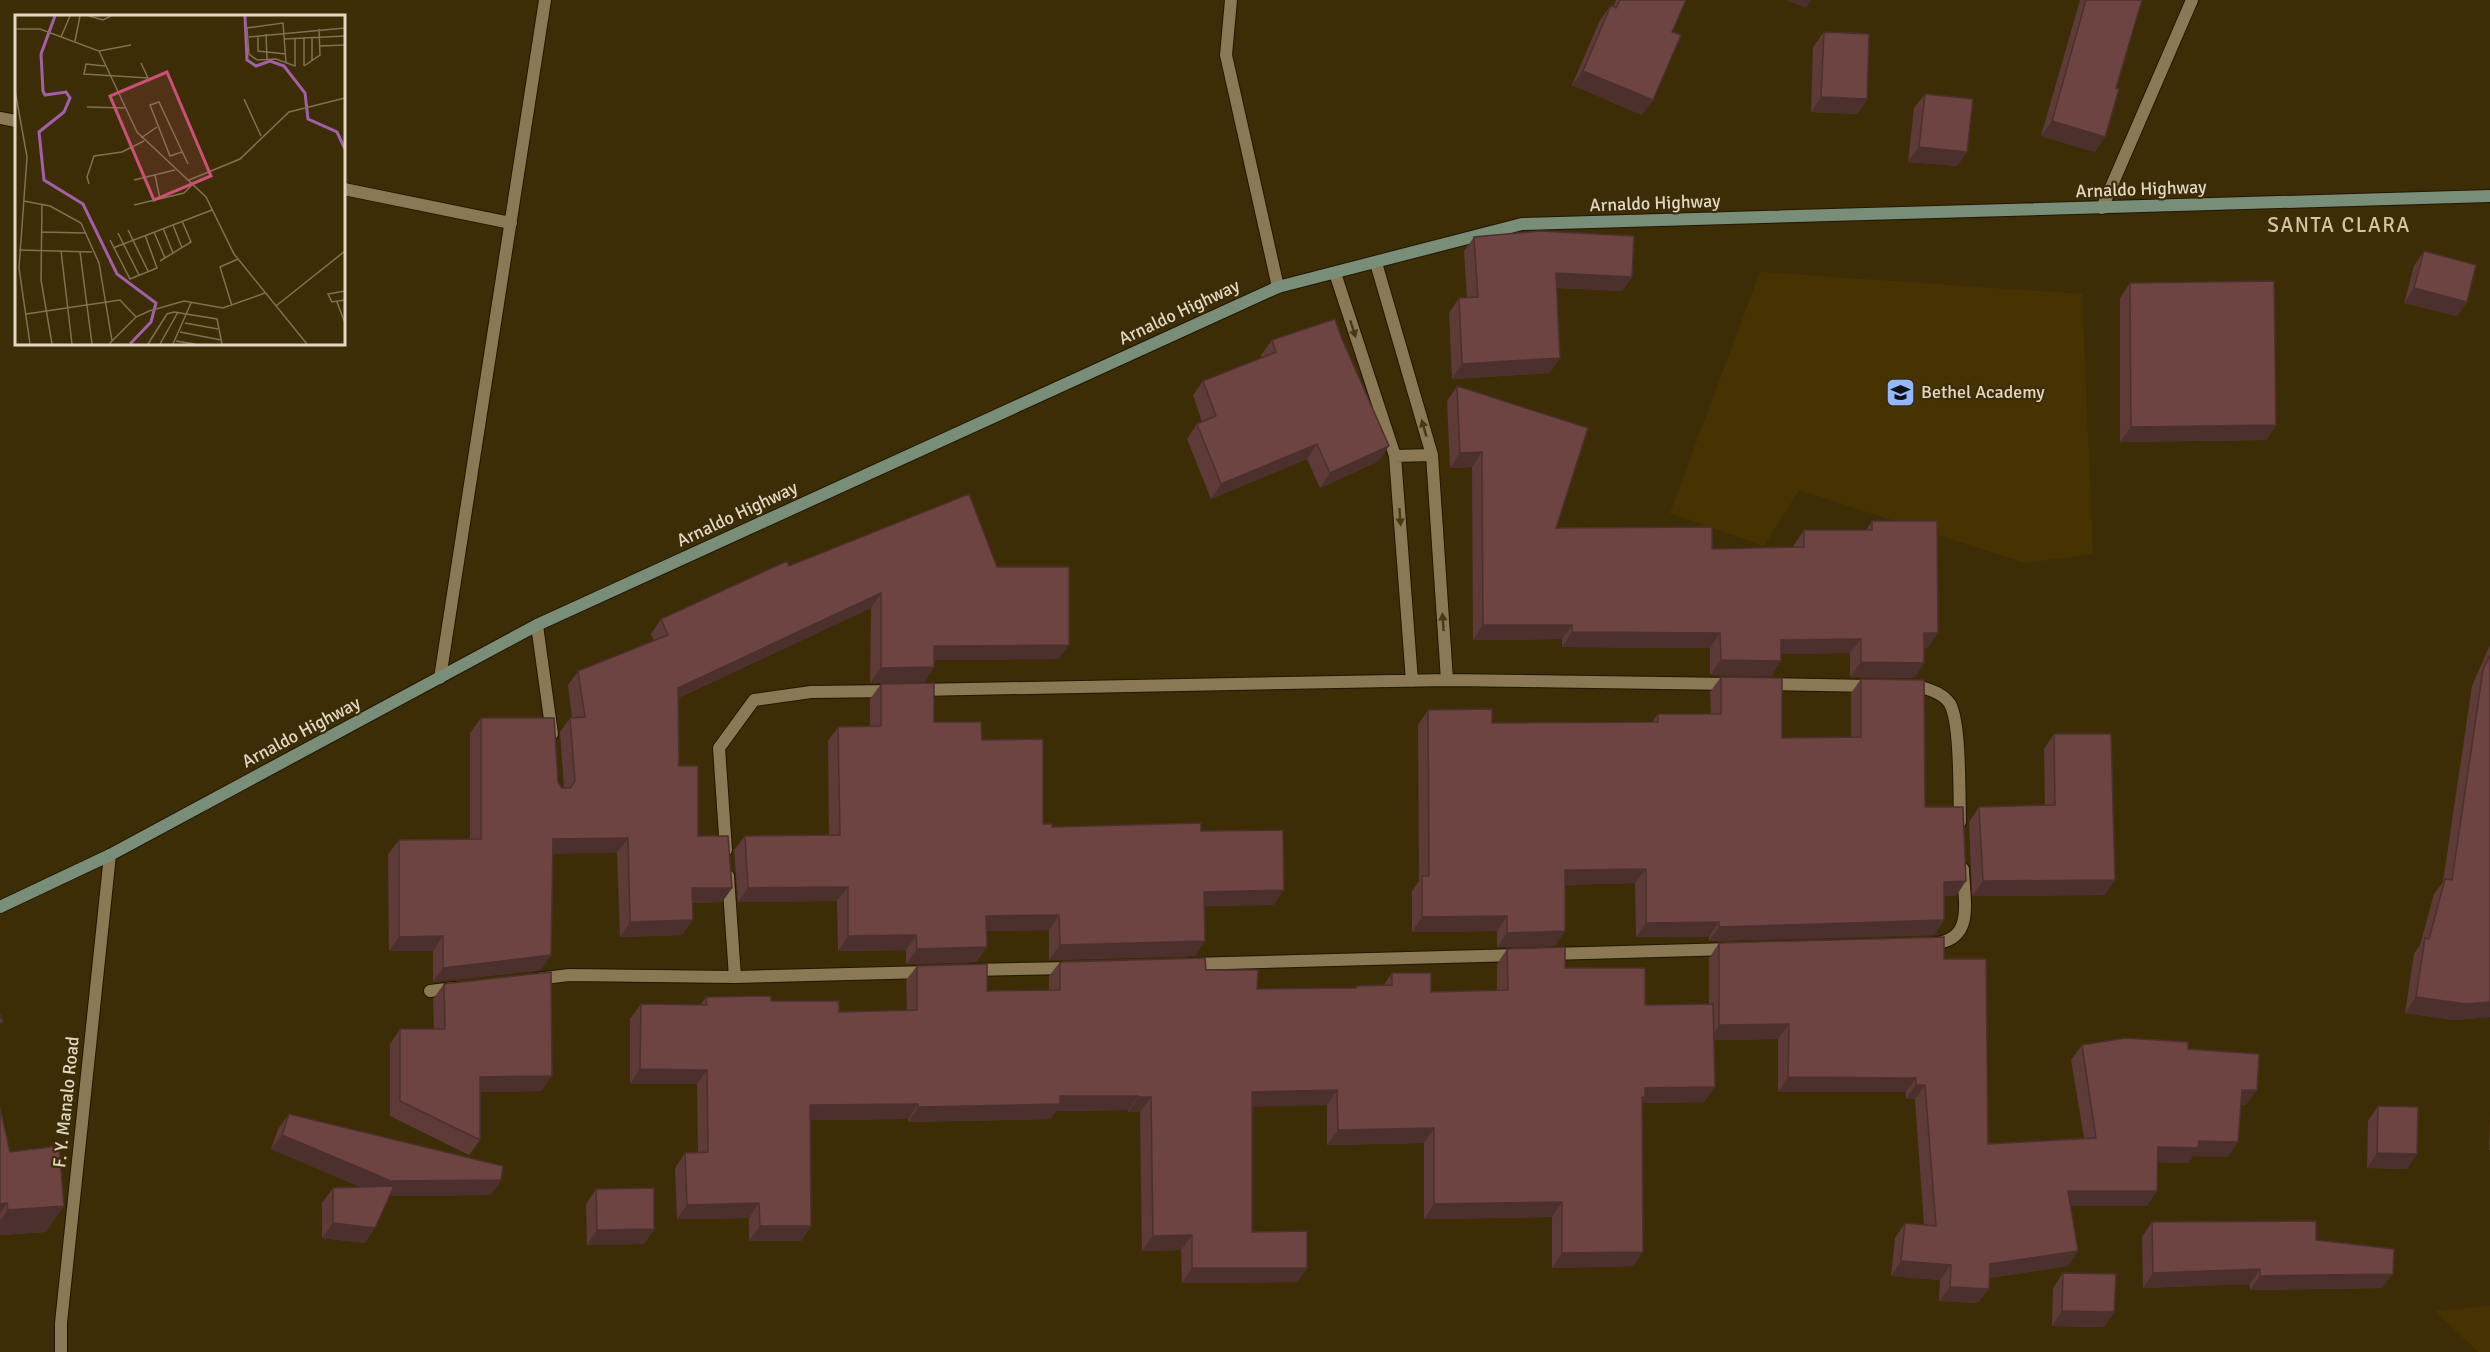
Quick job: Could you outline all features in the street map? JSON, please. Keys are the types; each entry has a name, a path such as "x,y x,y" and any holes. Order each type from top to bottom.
{"main road":[{"name":"Arnaldo Highway","path":"0,907 110,855 537,625 1278,287 1522,225 2490,196"}],"street":[{"path":"440,678 545,0"},
{"path":"1231,0 1226,55 1278,287"},
{"path":"2102,208 2192,0"},
{"path":"0,118 15,121"},
{"path":"345,189 511,223"},
{"path":"1376,263 1432,455 1447,680"},
{"path":"1335,273 1395,456 1412,681"},
{"path":"1395,456 1432,455"},
{"path":"537,625 553,744"},
{"path":"735,977 719,748 754,700 811,692 1447,680 1914,686 1935,692 1949,703 1956,723 1961,831"},
{"name":"F. Y. Manalo Road","path":"61,1352 61,1323 110,855"},
{"path":"1920,944 1944,943 1956,937 1962,928 1965,915 1962,855"},
{"path":"1178,965 1740,949"},
{"path":"963,971 1082,967"},
{"path":"523,981 569,975 735,977 939,971"},
{"path":"430,991 465,987"}],"shaded area":[{"name":"Bethel Academy","path":"1760,272 2082,294 2093,554 2025,563 1799,490 1764,546 1670,513"},
{"path":"2490,1306 2490,1352 2478,1352 2435,1311"}],"building":[{"path":"1620,0 1686,0 1672,32 1681,35 1653,100 1583,71 1611,5 1616,8"},
{"path":"2086,0 2142,0 2116,88 2119,89 2105,137 2052,121"},
{"path":"1824,32 1869,34 1867,99 1821,97"},
{"path":"1925,94 1973,99 1967,152 1919,147"},
{"path":"1540,231 1634,236 1632,277 1556,273 1560,358 1462,364 1459,298 1478,297 1474,237"},
{"path":"2424,251 2476,265 2467,302 2414,288"},
{"path":"2274,281 2276,425 2131,427 2130,283"},
{"path":"1335,319 1389,446 1330,473 1317,444 1221,484 1197,424 1216,416 1203,381 1276,352 1272,340"},
{"path":"1457,386 1588,428 1556,528 1712,527 1712,549 1804,547 1804,530 1872,530 1872,521 1937,521 1938,633 1924,633 1924,663 1861,662 1861,639 1781,640 1781,661 1721,660 1720,633 1572,632 1572,625 1483,625 1482,452 1460,453"},
{"path":"969,494 997,567 1069,567 1069,645 934,646 934,667 881,668 881,593 678,688 679,766 698,766 698,836 728,836 732,888 692,888 693,920 630,922 628,838 553,839 551,955 443,968 443,936 399,937 399,840 481,839 481,718 554,718 558,782 562,788 570,788 575,781 570,718 585,717 578,671 668,635 661,619 787,561 789,566"},
{"path":"2490,655 2490,1002 2466,1004 2416,997 2425,938 2429,939 2445,879 2452,880 2483,670"},
{"path":"1721,677 1782,678 1782,738 1861,737 1861,679 1924,680 1925,807 1963,807 1966,881 1944,882 1944,920 1719,927 1719,922 1646,923 1646,869 1565,870 1565,931 1507,933 1507,916 1422,917 1422,876 1429,876 1428,710 1492,709 1492,723 1658,722 1658,714 1721,714"},
{"path":"934,683 934,722 981,722 982,740 1043,739 1043,824 1052,824 1052,827 1201,823 1201,831 1283,830 1284,890 1204,892 1205,941 1060,945 1059,915 986,916 987,947 917,949 916,935 848,936 848,887 748,888 745,836 840,835 838,727 881,726 881,684"},
{"path":"2054,734 2111,734 2115,880 1983,881 1979,807 2055,805"},
{"path":"1944,937 1944,959 1986,959 1988,1144 2096,1138 2082,1045 2125,1038 2188,1042 2188,1049 2259,1054 2257,1090 2242,1090 2238,1142 2199,1141 2198,1148 2158,1147 2157,1191 2068,1191 2078,1251 1990,1264 1989,1289 1950,1287 1951,1265 1901,1261 1905,1223 1936,1226 1925,1085 1916,1085 1916,1078 1788,1077 1789,1024 1719,1025 1719,943"},
{"path":"1565,947 1565,968 1645,968 1645,1005 1713,1004 1715,1087 1645,1088 1645,1097 1642,1097 1643,1252 1562,1253 1562,1202 1434,1204 1434,1128 1338,1130 1337,1090 1252,1092 1252,1232 1307,1231 1307,1268 1192,1268 1192,1235 1153,1236 1151,1097 1138,1096 1060,1096 1060,1104 918,1107 918,1104 810,1105 811,1226 760,1226 759,1203 687,1205 685,1153 708,1152 707,1070 640,1069 641,1004 707,1005 706,997 771,996 771,1001 839,1001 839,1012 917,1010 917,966 987,964 987,991 1060,990 1060,962 1205,958 1206,970 1258,970 1257,989 1356,988 1356,986 1392,985 1392,973 1431,973 1431,992 1508,990 1507,949"},
{"path":"551,972 552,1076 480,1077 480,1140 400,1101 400,1029 445,1029 444,984"},
{"path":"2378,1106 2418,1107 2417,1154 2377,1153"},
{"path":"0,1108 10,1152 59,1146 64,1206 8,1210 7,1203 0,1204"},
{"path":"289,1114 503,1166 501,1180 391,1181 282,1135"},
{"path":"394,1186 375,1228 333,1223 333,1188"},
{"path":"654,1188 654,1229 597,1230 596,1189"},
{"path":"2316,1221 2316,1240 2394,1249 2393,1274 2260,1276 2260,1269 2153,1273 2152,1222"},
{"path":"2063,1273 2116,1274 2114,1312 2062,1311"}],"place":[{"name":"Bethel Academy","path":"1900,392"}],"district":[{"name":"SANTA CLARA","path":"2339,225"}]}
